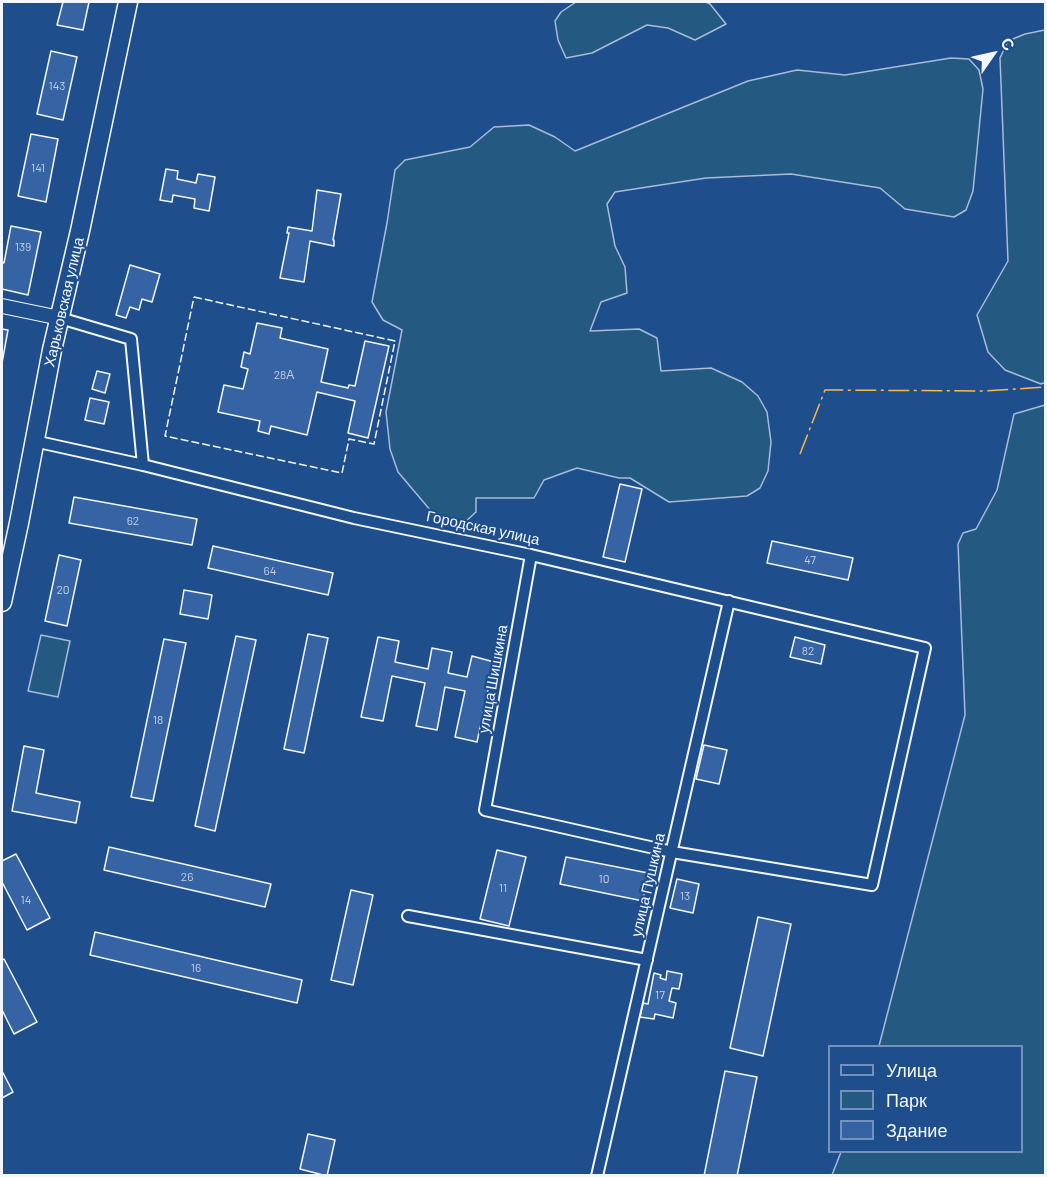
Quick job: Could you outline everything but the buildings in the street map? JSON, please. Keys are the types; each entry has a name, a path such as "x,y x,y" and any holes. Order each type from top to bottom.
{"highway":[{"name":"Харьковская улица","path":"2,602 52,350 83,220 128,2"}],"street":[{"path":"2,306 60,318 131,339 142,465"},
{"name":"Городская улица","path":"34,441 142,465 354,518 531,555 925,648 872,885 672,852"},
{"name":"улица Шишкина","path":"531,555 485,810 672,852"},
{"name":"улица Пушкина","path":"597,1176 729,601"},
{"path":"408,916 647,960"}],"green space":[{"path":"576,2 706,2 726,24 695,40 668,28 647,25 592,53 566,58 558,40 555,21 561,12"},
{"path":"1045,30 1046,382 1041,384 1005,370 988,352 977,315 1008,261 1000,58 1008,41 1025,34"},
{"path":"951,58 969,59 979,70 983,89 973,191 966,210 954,217 905,209 880,188 791,174 706,178 615,192 607,204 615,246 625,267 627,293 601,302 590,331 639,329 657,338 661,371 711,368 742,382 758,396 767,412 771,442 768,471 760,488 747,496 669,502 630,478 619,478 577,468 544,480 534,498 476,498 476,512 463,524 444,522 431,511 398,472 390,449 386,412 402,330 383,320 372,302 395,170 405,160 470,147 494,127 529,125 555,137 575,151 748,81 797,70 845,75"},
{"path":"1045,405 1045,1175 832,1175 841,1153 1023,1153 1023,1045 879,1045 965,715 958,544 963,533 976,529 997,490 1014,414"},
{"path":"41,635 70,641 58,697 28,691"}],"fence":[{"path":"194,297 395,341 374,444 349,439 342,473 165,436 194,297"}],"power":[{"path":"800,454 825,390 984,391 1046,387"}]}
